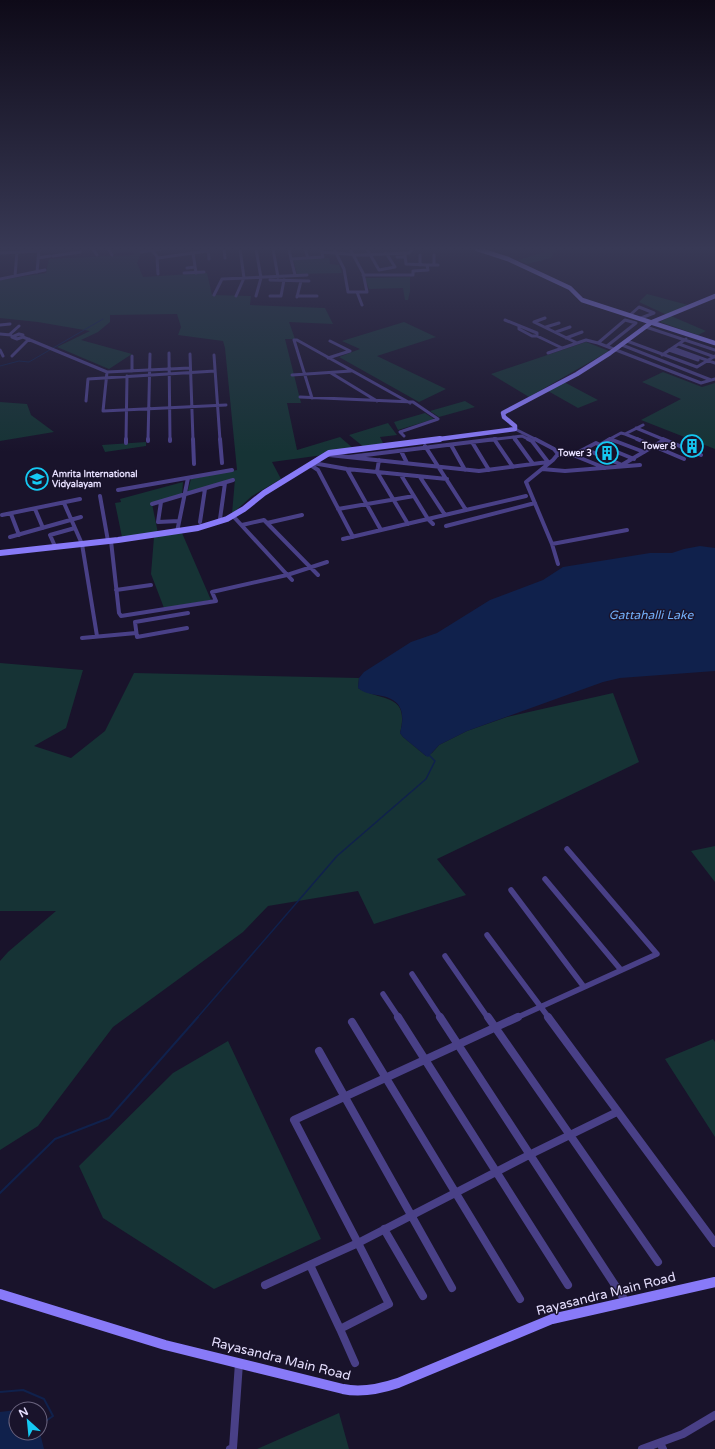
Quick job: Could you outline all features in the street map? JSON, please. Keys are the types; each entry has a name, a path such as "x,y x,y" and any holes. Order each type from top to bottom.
{"street":[{"path":"640,317 715,343"},
{"path":"607,346 646,317"},
{"path":"560,455 554,450 515,428 503,414 506,411 577,374 615,350 652,322 665,317"},
{"path":"545,318 534,322 577,343"},
{"path":"505,320 519,327 524,327 537,333 537,336 562,348"},
{"path":"598,343 625,320 636,323"},
{"path":"546,327 560,323"},
{"path":"0,325 10,324"},
{"path":"11,335 19,326"},
{"path":"556,332 570,327"},
{"path":"646,327 715,350"},
{"path":"566,338 582,332"},
{"path":"0,334 11,335 15,339 23,337 29,339 107,372 190,368"},
{"path":"608,334 628,340 697,367 715,356"},
{"path":"649,363 692,335"},
{"path":"12,356 29,339"},
{"path":"312,398 294,340 297,340 410,403"},
{"path":"548,353 589,340 701,383 713,379"},
{"path":"328,358 350,351 330,341"},
{"path":"679,344 715,356"},
{"path":"622,345 656,359 713,379"},
{"path":"673,348 715,363"},
{"path":"0,350 3,356"},
{"path":"669,350 698,360"},
{"path":"169,353 170,441"},
{"path":"148,441 150,354"},
{"path":"190,354 194,464"},
{"path":"214,355 222,463"},
{"path":"132,356 132,371"},
{"path":"86,401 88,378 215,371"},
{"path":"292,375 352,371"},
{"path":"107,372 103,411 226,405"},
{"path":"330,373 378,401"},
{"path":"126,443 127,376"},
{"path":"300,397 413,402 438,419 400,432 404,436"},
{"path":"625,434 643,425"},
{"path":"0,553 109,541 198,528 227,520 264,493 330,453 502,432 513,430 515,428"},
{"path":"636,428 701,455"},
{"path":"600,445 621,433 684,458"},
{"path":"330,455 479,471 548,462 532,441 522,436 349,457"},
{"path":"513,437 533,464"},
{"path":"494,439 513,467"},
{"path":"610,439 644,452"},
{"path":"617,467 664,440"},
{"path":"422,442 440,467 466,510"},
{"path":"472,442 489,470"},
{"path":"573,455 596,443 634,458"},
{"path":"451,445 465,470"},
{"path":"585,449 622,465"},
{"path":"401,451 407,463"},
{"path":"558,564 552,544 526,481 560,455 573,455 605,468"},
{"path":"379,460 377,472 408,524"},
{"path":"311,464 347,470 447,479"},
{"path":"311,464 318,470 353,537"},
{"path":"542,469 565,471 640,464"},
{"path":"118,490 232,470"},
{"path":"347,470 381,530"},
{"path":"401,475 428,519 433,524"},
{"path":"420,477 445,515"},
{"path":"177,532 188,478"},
{"path":"152,504 233,480"},
{"path":"220,519 225,483"},
{"path":"200,522 205,489"},
{"path":"100,496 109,541 119,613 122,616 216,601 212,592 287,575 327,562"},
{"path":"338,509 414,496"},
{"path":"343,539 526,496"},
{"path":"2,515 80,499"},
{"path":"161,502 158,522 179,521"},
{"path":"64,503 82,544 97,636"},
{"path":"446,526 535,503"},
{"path":"36,508 43,528"},
{"path":"11,514 19,535"},
{"path":"267,523 302,515"},
{"path":"233,516 292,580"},
{"path":"10,538 81,517"},
{"path":"242,526 264,520 318,575"},
{"path":"54,544 50,535 75,528"},
{"path":"552,544 628,530"},
{"path":"116,590 151,584"},
{"path":"187,628 137,637 135,622 188,613"},
{"path":"82,638 136,633"},
{"path":"340,1330 389,1304 294,1120 657,954 567,849"},
{"path":"545,879 621,970"},
{"path":"511,890 584,987"},
{"path":"487,935 715,1243"},
{"path":"445,956 496,1027 658,1262"},
{"path":"412,974 626,1302"},
{"path":"383,994 426,1059 495,1172 568,1285"},
{"path":"352,1022 520,1299"},
{"path":"319,1051 452,1288"},
{"path":"264,1285 358,1242 617,1112"},
{"path":"384,1229 423,1296"},
{"path":"310,1264 355,1363"},
{"name":"Rayasandra Main Road","path":"0,1294 165,1345 346,1390 363,1392 378,1390 398,1383 552,1319 715,1282"},
{"path":"230,1449 233,1448 239,1363"},
{"path":"642,1449 662,1446 715,1415"}],"green space":[{"path":"0,317 110,317 110,322 98,332 81,340 132,354 109,369 57,347 90,331 38,322 0,318"},
{"path":"178,317 329,317 333,324 289,322 295,339 285,339 301,403 287,403 297,450 340,437 354,449 272,462 281,479 252,496 232,514 235,479 187,493 191,479 237,470 225,348 223,341 178,335 181,327"},
{"path":"672,317 706,331 698,335 660,322"},
{"path":"404,322 436,337 377,356 446,389 419,402 339,357 360,349 342,341"},
{"path":"586,342 609,351 529,397 491,374"},
{"path":"663,372 702,387 715,383 715,449 641,420 681,399 642,382"},
{"path":"564,382 598,400 578,408 548,391"},
{"path":"465,401 475,407 439,417 430,411"},
{"path":"0,402 27,404 31,415 54,432 0,441"},
{"path":"425,413 434,419 398,430 394,422"},
{"path":"388,423 397,435 380,437 384,445 365,448 349,435"},
{"path":"146,442 146,446 105,452 102,445"},
{"path":"183,482 182,495 152,504 158,533 122,537 115,503 121,502 120,499"},
{"path":"182,533 211,600 164,608 151,574 154,537"},
{"path":"0,663 83,670 66,728 34,746 71,758 105,731 134,673 359,678 358,688 392,701 397,705 401,711 402,720 400,733 426,756 432,753 439,745 467,731 507,717 613,693 639,762 437,859 466,895 374,924 358,891 268,906 243,932 113,1027 38,1126 0,1150 0,961 8,952 56,911 0,911"},
{"path":"715,846 715,882 691,851"},
{"path":"713,1039 715,1042 715,1137 665,1059"},
{"path":"228,1041 321,1239 214,1289 103,1218 79,1166 173,1073"},
{"path":"339,1413 349,1449 257,1449"}],"water":[{"name":"Gattahalli Lake","path":"700,546 715,548 715,671 620,678 603,682 467,731 439,745 428,757 400,733 402,726 402,714 401,709 394,701 382,696 366,693 358,688 359,678 364,672 411,642 437,633 490,600 543,580 563,567 650,553 672,553"},
{"path":"8,1411 8,1441 42,1441 44,1449 0,1449 0,1412"}],"waterway":[{"path":"0,366 19,361 29,362 103,319"},
{"path":"197,1018 337,856 426,779 435,761 429,755"},
{"path":"0,1193 55,1139 109,1118 198,1017"},
{"path":"0,1392 23,1390 44,1399 45,1401"},
{"path":"48,1407 53,1416 48,1419"}],"place":[{"name":"Tower 8","path":"692,446"},
{"name":"Tower 3","path":"607,453"},
{"name":"Amrita International Vidyalayam","path":"37,479"}]}
